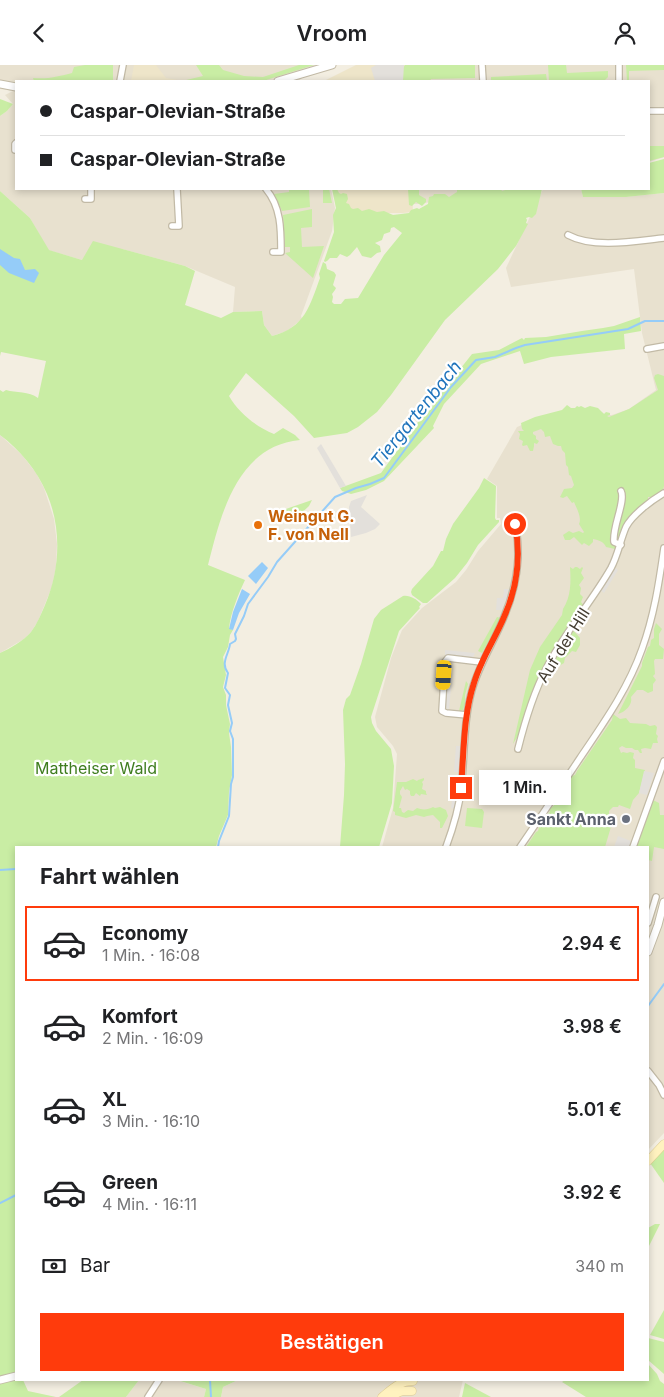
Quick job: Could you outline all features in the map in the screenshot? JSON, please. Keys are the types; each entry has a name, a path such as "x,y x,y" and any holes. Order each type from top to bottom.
{"main road":[{"path":"649,1160 664,1144"},
{"path":"382,1397 397,1383 413,1381 412,1394 402,1391 389,1397"}],"street":[{"path":"120,80 123,65"},
{"path":"281,80 332,65"},
{"path":"482,65 483,80"},
{"path":"619,65 619,80"},
{"path":"0,84 15,87"},
{"path":"650,111 664,111"},
{"path":"15,144 15,151"},
{"path":"85,199 91,199 91,190"},
{"path":"172,226 179,226 177,190"},
{"path":"267,190 272,196 278,211 281,252 273,252"},
{"path":"568,235 583,241 599,242 664,238"},
{"path":"647,349 664,346"},
{"path":"620,545 614,543 614,535 623,497 621,491"},
{"name":"Auf der Hill","path":"518,749 536,688 560,644 608,573 618,555 625,530 631,521 664,493"},
{"path":"446,846 460,800 466,715 473,684 481,662 504,617 514,587 518,547 513,520"},
{"path":"521,846 612,709 632,674 642,650 653,614 664,548"},
{"path":"466,715 442,711 445,662 448,658 481,662"},
{"path":"633,846 664,761"},
{"path":"649,920 656,897"},
{"path":"649,947 660,920 664,902"},
{"path":"649,1072 664,1095"},
{"path":"0,1380 15,1376"},
{"path":"148,1397 158,1381"}],"shaded area":[{"path":"0,65 330,65 300,80 15,80 15,190 331,190 335,208 332,231 301,316 302,319 287,331 272,336 264,325 262,311 233,312 235,287 185,266 122,249 82,260 48,250 30,218 0,191 0,116 13,104 5,95 13,91 0,89"},
{"path":"134,65 156,65 166,78 177,80 131,80"},
{"path":"356,65 408,65 408,80 326,80"},
{"path":"376,65 404,65 403,80 375,80 371,68"},
{"path":"408,65 664,65 664,157 650,162 650,80 408,80"},
{"path":"333,190 412,190 413,212 337,213"},
{"path":"412,190 510,190 418,204 413,204"},
{"path":"543,190 581,190 583,197 626,197 664,193 664,1133 649,1149 649,846 382,846 393,808 397,754 393,746 377,727 375,717 391,658 402,630 422,608 456,582 478,551 501,524 500,518 497,518 497,486 487,479 517,427 534,420 600,411 606,415 612,415 629,409 656,390 642,333 634,269 511,287 506,268"},
{"path":"0,435 22,455 36,473 44,488 54,519 57,544 56,567 52,587 38,621 24,639 0,653"},
{"path":"321,444 346,486 340,488 317,448"},
{"path":"367,495 361,507 380,524 375,529 351,537 349,507 351,501"},
{"path":"614,567 618,570 604,593 600,590"},
{"path":"504,589 509,589 502,610 496,610 497,598 503,598"},
{"path":"445,650 475,653 473,657 445,655"},
{"path":"446,676 452,677 449,709 445,708"},
{"path":"456,746 461,746 459,772 454,772"},
{"path":"644,771 654,773 647,795 639,793"},
{"path":"455,777 459,778 455,809 451,808"},
{"path":"618,836 631,841 629,846 614,846"},
{"path":"138,1381 179,1381 206,1389 204,1397 126,1397"},
{"path":"236,1381 463,1381 459,1397 221,1397 223,1387"}],"green space":[{"path":"113,65 113,80 34,80 33,78 48,78 72,73 74,67"},
{"path":"196,65 219,65 223,70 244,76 263,77 299,65 314,65 266,80 186,80 203,76"},
{"path":"405,65 475,65 475,78 402,80 402,70"},
{"path":"548,65 566,65 567,73 608,71 608,77 605,80 549,80"},
{"path":"626,65 664,65 664,70 629,71 629,80 627,80"},
{"path":"546,74 547,80 491,80 491,77"},
{"path":"0,99 13,104 0,116"},
{"path":"650,146 664,146 664,157 650,161"},
{"path":"664,159 664,193 626,197 583,197 581,190 650,190 650,163"},
{"path":"289,190 309,190 310,207 282,211 274,194 289,192"},
{"path":"323,190 329,190 332,203 323,203"},
{"name":"Mattheiser Wald","path":"332,190 338,190 341,194 347,194 348,199 346,203 353,209 384,211 393,215 409,213 411,210 419,209 428,204 429,197 434,194 445,194 449,197 457,192 457,190 542,190 536,214 532,218 526,218 526,223 528,224 516,246 498,269 445,320 391,395 377,412 358,427 347,433 314,438 294,416 246,373 229,396 248,418 260,427 274,434 283,428 300,440 278,445 261,455 247,469 235,486 226,505 208,565 245,580 233,610 229,628 233,630 223,657 226,675 223,687 230,724 232,775 228,815 216,846 15,846 15,1381 23,1381 28,1391 56,1397 0,1397 0,653 13,647 31,632 35,626 45,605 54,578 57,535 52,507 43,485 27,461 0,435 0,390 3,392 6,390 27,393 38,398 46,361 1,352 0,356 0,191 30,218 49,250 82,260 93,241 185,266 195,271 185,305 221,318 233,312 262,311 264,325 272,336 292,327 305,314 320,278 319,274 323,262 326,264 327,269 336,275 333,285 336,288 332,294 332,302 334,304 341,304 345,299 358,298 384,255 402,233 394,227 391,228 390,232 384,234 382,240 375,243 380,246 381,252 371,258 362,256 357,247 347,257 340,254 337,258 330,258 325,262 334,232 333,215 336,208"},
{"path":"408,190 419,190 419,195 426,199 422,206 416,202 412,206 409,205"},
{"path":"312,209 312,227 301,228 302,247 324,246 313,278 285,253 290,252 290,247 285,247 283,215"},
{"path":"640,317 641,331 624,334 625,349 551,357 524,364 520,351 481,364 444,404 433,426 434,428 384,481 366,490 351,494 342,491 340,488 381,473 418,422 472,354 499,350 522,338 524,340 525,338 546,337 603,328"},
{"path":"658,374 664,376 663,490 651,499 648,497 648,503 632,516 624,539 616,545 615,549 606,547 601,541 593,539 589,546 584,543 582,545 574,537 570,540 565,540 563,535 569,531 573,533 584,532 579,524 580,516 574,502 572,503 567,496 560,497 564,489 572,488 574,485 566,465 565,453 561,446 553,444 550,436 545,437 541,429 533,432 539,441 537,444 534,443 533,451 530,451 527,445 522,445 523,441 519,439 520,434 518,431 524,431 521,423 562,410 567,405 571,408 590,406 598,408 604,414 606,412 610,413 607,416 609,417 629,409 658,390 654,378"},
{"path":"484,478 496,486 495,518 499,522 478,545 455,578 427,603 423,603 412,595 412,589 433,566 441,551 443,551 453,524"},
{"path":"312,500 309,506 292,522 283,510"},
{"path":"570,567 573,569 575,567 583,568 581,573 584,578 579,585 581,588 580,594 583,597 581,602 584,606 571,628 580,638 580,645 576,652 572,651 565,658 564,663 551,671 550,675 545,676 513,744 530,670 540,647 562,615 568,599"},
{"path":"403,596 415,599 421,604 420,608 399,631 371,717 376,731 391,749 394,766 392,803 379,846 340,846 345,764 343,710 361,664 374,619 381,610"},
{"path":"497,617 501,618 482,653 478,651"},
{"path":"656,623 662,629 659,634 659,645 664,649 663,659 655,659 654,661 655,674 653,676 656,680 653,684 653,691 648,693 643,690 637,690 631,697 631,703 628,708 618,714 642,666 651,640 654,638"},
{"path":"466,681 468,684 465,704 463,710 459,711"},
{"path":"613,714 620,719 626,718 630,723 655,725 657,727 658,743 653,743 651,749 641,749 642,753 632,748 622,746 619,748 621,753 634,753 635,768 645,770 639,793 633,800 630,809 619,805 609,811 609,816 613,820 605,846 527,846 538,831 540,823 550,812 549,809 555,804 563,790 566,791 571,776 575,775 612,720"},
{"path":"424,778 422,789 426,791 427,795 421,794 420,796 416,793 414,796 411,796 410,791 405,790 403,786 400,791 402,797 399,808 404,813 417,808 429,809 440,807 446,810 448,816 442,828 440,828 440,822 433,815 424,817 416,815 406,818 395,815 393,811 397,782 406,782 413,779 417,781"},
{"path":"653,800 659,803 660,815 664,815 664,849 654,847 652,861 649,860 649,846 637,845"},
{"path":"467,808 482,809 484,812 482,828 465,826"},
{"path":"664,1149 664,1183 650,1163"},
{"path":"660,1224 649,1246 649,1227"},
{"path":"664,1310 664,1339 650,1335"},
{"path":"649,1338 664,1342 664,1374 649,1361"},
{"path":"649,1365 664,1384 664,1397 586,1397 562,1382 649,1381"},
{"path":"82,1381 138,1381 126,1397 59,1397"},
{"path":"180,1381 236,1381 223,1387 221,1397 204,1397 206,1389"},
{"path":"465,1383 491,1397 462,1397"}],"water":[{"path":"0,249 14,258 20,259 25,270 35,269 39,273 34,283 9,273 0,265"},
{"path":"262,562 268,568 256,584 248,576"},
{"path":"242,589 250,594 239,613 233,630 229,629 233,612"}],"waterway":[{"name":"Tiergartenbach","path":"218,846 229,816 233,777 233,739 230,731 232,723 228,705 230,695 225,688 228,673 225,662 230,644 236,639 235,634 248,604 277,562 335,497 384,478 451,387 476,360 495,357 525,345 628,329 645,321 664,321"},
{"path":"0,870 15,869"},
{"path":"649,1005 664,984"},
{"path":"0,1203 15,1196"},
{"path":"210,1381 211,1397"}],"place":[{"name":"Weingut G. F. von Nell","path":"258,525"},
{"name":"Sankt Anna","path":"626,819"}],"route":[{"path":"461,788 466,719 473,684 481,662 510,603 514,587 518,555 515,524"}]}
